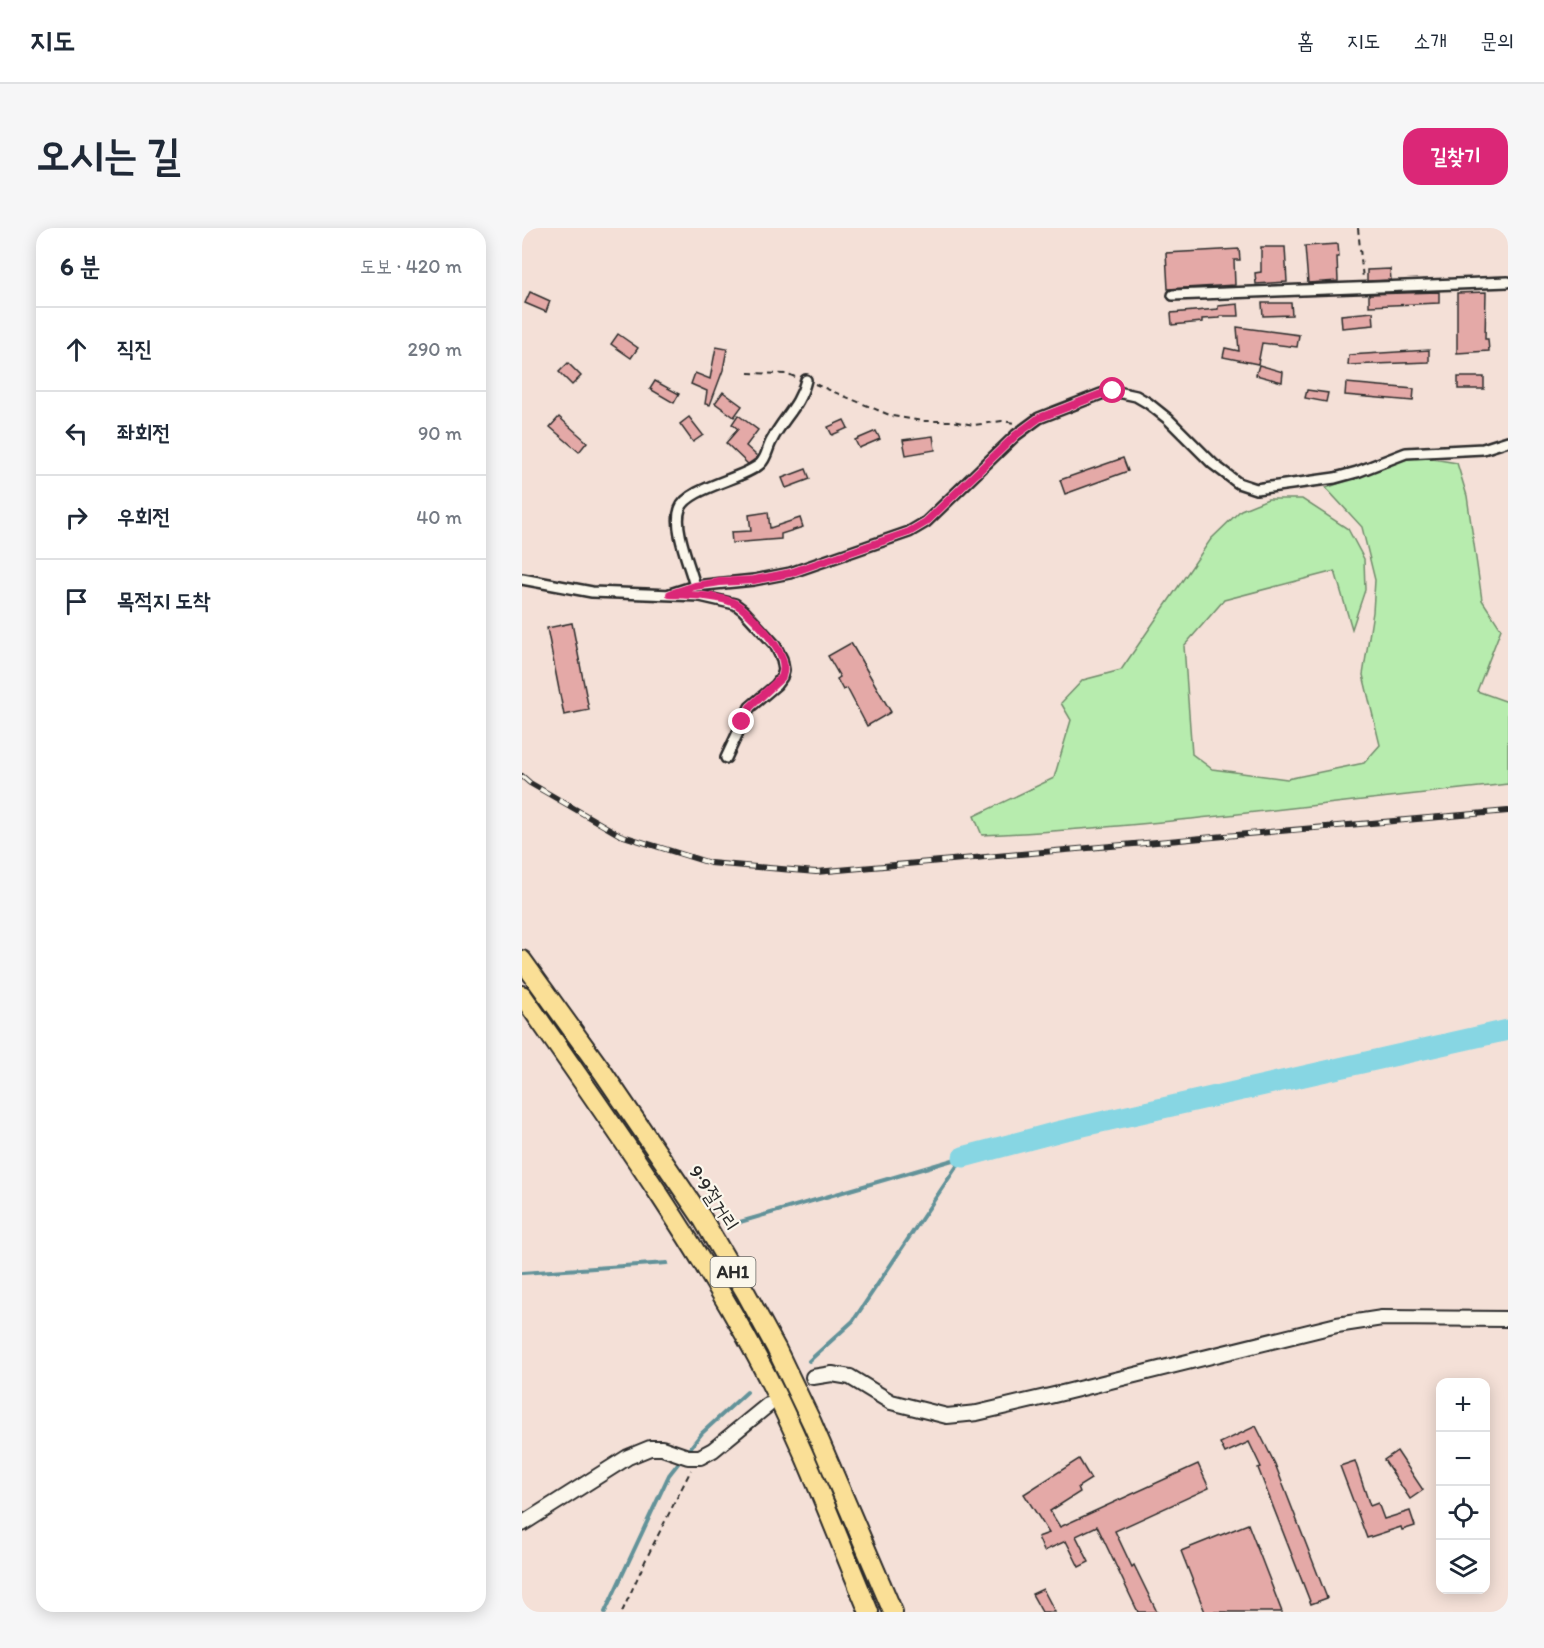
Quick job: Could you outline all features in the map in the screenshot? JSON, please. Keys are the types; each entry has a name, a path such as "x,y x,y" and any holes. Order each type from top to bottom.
{"highway":[{"name":"9·9절거리","path":"522,960 602,1071 702,1218 746,1293 776,1348 812,1423 893,1612"},
{"name":"AH1","path":"522,995 682,1228 727,1303 795,1433 868,1612"}],"street":[{"path":"1173,295 1508,282"},
{"path":"695,586 679,528 680,509 683,504 702,490 747,473 765,459 772,440 803,395 806,380"},
{"path":"670,594 695,586 754,580 790,573 909,532 926,522 1016,435 1039,418 1113,391 1125,392 1149,403 1213,464 1238,483 1256,489 1335,478 1406,453 1474,450 1508,441"},
{"path":"522,579 592,592 700,596 735,604 775,645 782,659 784,670 782,677 750,707 726,758"},
{"path":"813,1377 832,1374 850,1377 891,1402 947,1416 977,1413 1054,1395 1336,1325 1382,1318 1508,1319"},
{"path":"522,1524 638,1452 650,1448 687,1455 713,1450 768,1405"}],"path":[{"path":"1358,228 1364,287"},
{"path":"748,373 788,374 892,416 974,425 1002,421 1026,427"},
{"path":"622,1612 647,1557 687,1455"}],"green space":[{"path":"1415,456 1457,463 1467,496 1482,600 1501,629 1477,691 1508,702 1508,784 1180,820 982,835 974,816 1054,778 1071,720 1061,703 1083,680 1121,670 1211,539 1241,510 1268,499 1302,499 1348,529 1364,559 1365,590 1352,629 1335,571 1224,600 1184,646 1192,754 1212,769 1287,779 1364,763 1380,745 1363,675 1373,612 1375,580 1362,527 1326,488"}],"building":[{"path":"1338,244 1338,281 1308,283 1305,246"},
{"path":"1261,247 1285,247 1287,282 1256,284 1255,273 1261,272"},
{"path":"1239,249 1240,260 1234,260 1235,285 1168,289 1166,253"},
{"path":"1390,269 1391,280 1367,281 1367,270"},
{"path":"530,292 550,301 546,312 525,303"},
{"path":"1439,292 1439,303 1369,306 1369,294"},
{"path":"1486,292 1485,339 1488,339 1489,351 1457,353 1457,293"},
{"path":"1262,303 1291,303 1292,315 1263,316"},
{"path":"1238,304 1239,316 1220,316 1220,318 1202,319 1202,322 1172,325 1171,313 1218,309 1218,306"},
{"path":"1373,312 1374,325 1342,328 1341,315"},
{"path":"1237,327 1299,335 1297,347 1262,343 1258,364 1223,357 1225,348 1239,351"},
{"path":"618,334 638,348 631,358 611,344"},
{"path":"716,347 727,349 723,370 710,405 705,404 707,391 691,384 695,373 710,379"},
{"path":"1429,350 1429,362 1348,365 1349,355"},
{"path":"568,363 581,376 572,385 559,372"},
{"path":"1259,365 1283,372 1282,382 1256,375"},
{"path":"1458,377 1484,377 1484,389 1458,389"},
{"path":"655,381 679,394 674,403 650,389"},
{"path":"1346,383 1414,389 1413,401 1345,395"},
{"path":"1307,390 1328,393 1326,402 1305,398"},
{"path":"723,392 742,406 734,417 715,403"},
{"path":"738,415 758,430 746,446 758,457 748,464 726,443 738,429 732,424"},
{"path":"559,417 587,442 579,452 550,427"},
{"path":"689,417 703,435 693,442 680,424"},
{"path":"844,420 848,428 832,435 828,427"},
{"path":"876,431 880,439 859,448 855,440"},
{"path":"933,436 935,450 906,455 903,440"},
{"path":"1123,458 1128,471 1065,494 1060,480"},
{"path":"806,469 810,479 786,488 782,478"},
{"path":"768,512 770,528 800,518 803,527 781,534 781,539 732,543 731,532 751,531 749,515"},
{"path":"572,623 589,710 564,715 547,628"},
{"path":"851,643 891,712 867,726 847,688 843,690 837,679 840,677 828,656"},
{"path":"1256,1426 1275,1464 1327,1598 1311,1604 1258,1468 1261,1467 1249,1442 1225,1453 1220,1443"},
{"path":"1397,1451 1423,1490 1410,1499 1384,1460"},
{"path":"1079,1459 1091,1479 1078,1487 1080,1492 1050,1511 1060,1527 1198,1464 1209,1488 1115,1531 1157,1612 1138,1612 1097,1526 1076,1536 1089,1562 1079,1567 1066,1541 1044,1551 1038,1537 1049,1533 1024,1494"},
{"path":"1355,1461 1370,1506 1378,1503 1384,1519 1410,1511 1415,1526 1402,1530 1401,1527 1367,1538 1340,1466"},
{"path":"1248,1524 1282,1612 1205,1612 1181,1551"},
{"path":"1043,1589 1055,1612 1042,1612 1032,1594"}],"waterway":[{"path":"963,1157 1061,1131 1508,1030"},
{"path":"740,1222 963,1157"},
{"path":"809,1361 853,1321 963,1157"},
{"path":"522,1273 667,1263"},
{"path":"605,1612 669,1475 702,1433 747,1392"}],"railway":[{"path":"522,776 530,783 620,835 710,863 816,872 1508,811"}],"route":[{"path":"742,722 757,698 776,685 782,677 784,670 782,659 775,645 735,604 700,596 670,594 695,586 754,580 790,573 909,532 926,522 1016,435 1039,418 1113,391"}]}
